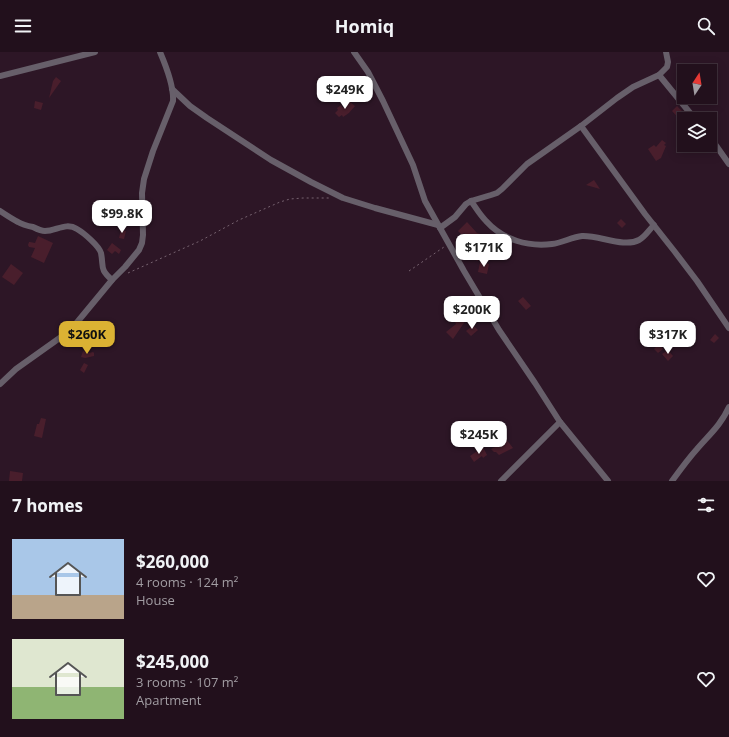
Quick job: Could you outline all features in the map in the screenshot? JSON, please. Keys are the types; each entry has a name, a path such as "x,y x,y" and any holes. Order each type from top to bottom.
{"street":[{"path":"0,76 96,52"},
{"path":"0,384 16,369 74,326 139,250 143,235 142,193 144,179 153,151 173,101 172,89 166,65 160,52"},
{"path":"354,52 368,72 383,101 413,165 425,201 464,271 499,330 560,422 608,481"},
{"path":"172,89 190,106 207,118 271,160 311,182 343,198 439,227 455,217 466,204 471,201 497,193 527,164 581,126 617,98 659,75 667,67 668,62 666,52"},
{"path":"659,75 689,112"},
{"path":"581,126 645,214 697,281 729,328"},
{"path":"717,148 729,164"},
{"path":"471,201 486,221 500,233 512,240 533,244 553,244 581,236 604,238 624,243 632,242 645,236 654,225"},
{"path":"0,211 18,222 40,230 49,230 67,226 73,227 97,246 101,254 104,273 114,278"},
{"path":"672,481 696,450 718,426 729,407"},
{"path":"501,481 560,422"}],"path":[{"path":"114,278 134,271 200,241 239,220 280,202 303,198 329,198"},
{"path":"409,271 449,243"}],"building":[{"path":"56,77 61,81 49,98 53,81"},
{"path":"35,101 43,103 41,110 34,108"},
{"path":"349,101 355,106 349,113 343,117 342,115 339,117 335,113 338,110 337,108 341,105 343,108"},
{"path":"677,106 683,112 677,112 677,116 672,111"},
{"path":"662,140 666,143 664,145 666,146 661,158 656,161 648,149 654,145 656,147"},
{"path":"594,180 600,189 586,185"},
{"path":"621,219 626,224 622,228 617,223"},
{"path":"467,222 477,233 488,236 484,250 487,254 477,261 470,252 482,243 469,239 464,233 462,235 458,231"},
{"path":"121,230 126,231 124,239 119,238"},
{"path":"38,236 53,243 44,263 31,257 35,248 29,247 28,245 29,242 35,243"},
{"path":"112,243 121,250 119,254 115,251 112,254 107,250"},
{"path":"480,262 489,264 487,274 478,272"},
{"path":"11,264 23,273 14,285 2,277"},
{"path":"523,297 531,306 526,310 518,301"},
{"path":"460,316 466,320 453,339 446,332 456,324 455,322"},
{"path":"473,325 478,330 471,336 466,331"},
{"path":"715,334 719,338 714,343 710,340"},
{"path":"659,344 663,349 658,353 654,349"},
{"path":"668,350 673,356 668,361 662,354"},
{"path":"83,351 89,353 93,352 94,356 85,358 81,357"},
{"path":"84,363 88,365 84,373 80,370"},
{"path":"41,418 46,419 42,438 34,436 37,424 39,424"},
{"path":"506,439 513,448 499,455 491,449 495,447 493,445"},
{"path":"483,447 487,455 483,458 482,456 474,462 470,456"},
{"path":"10,471 23,473 22,481 9,481"}]}
